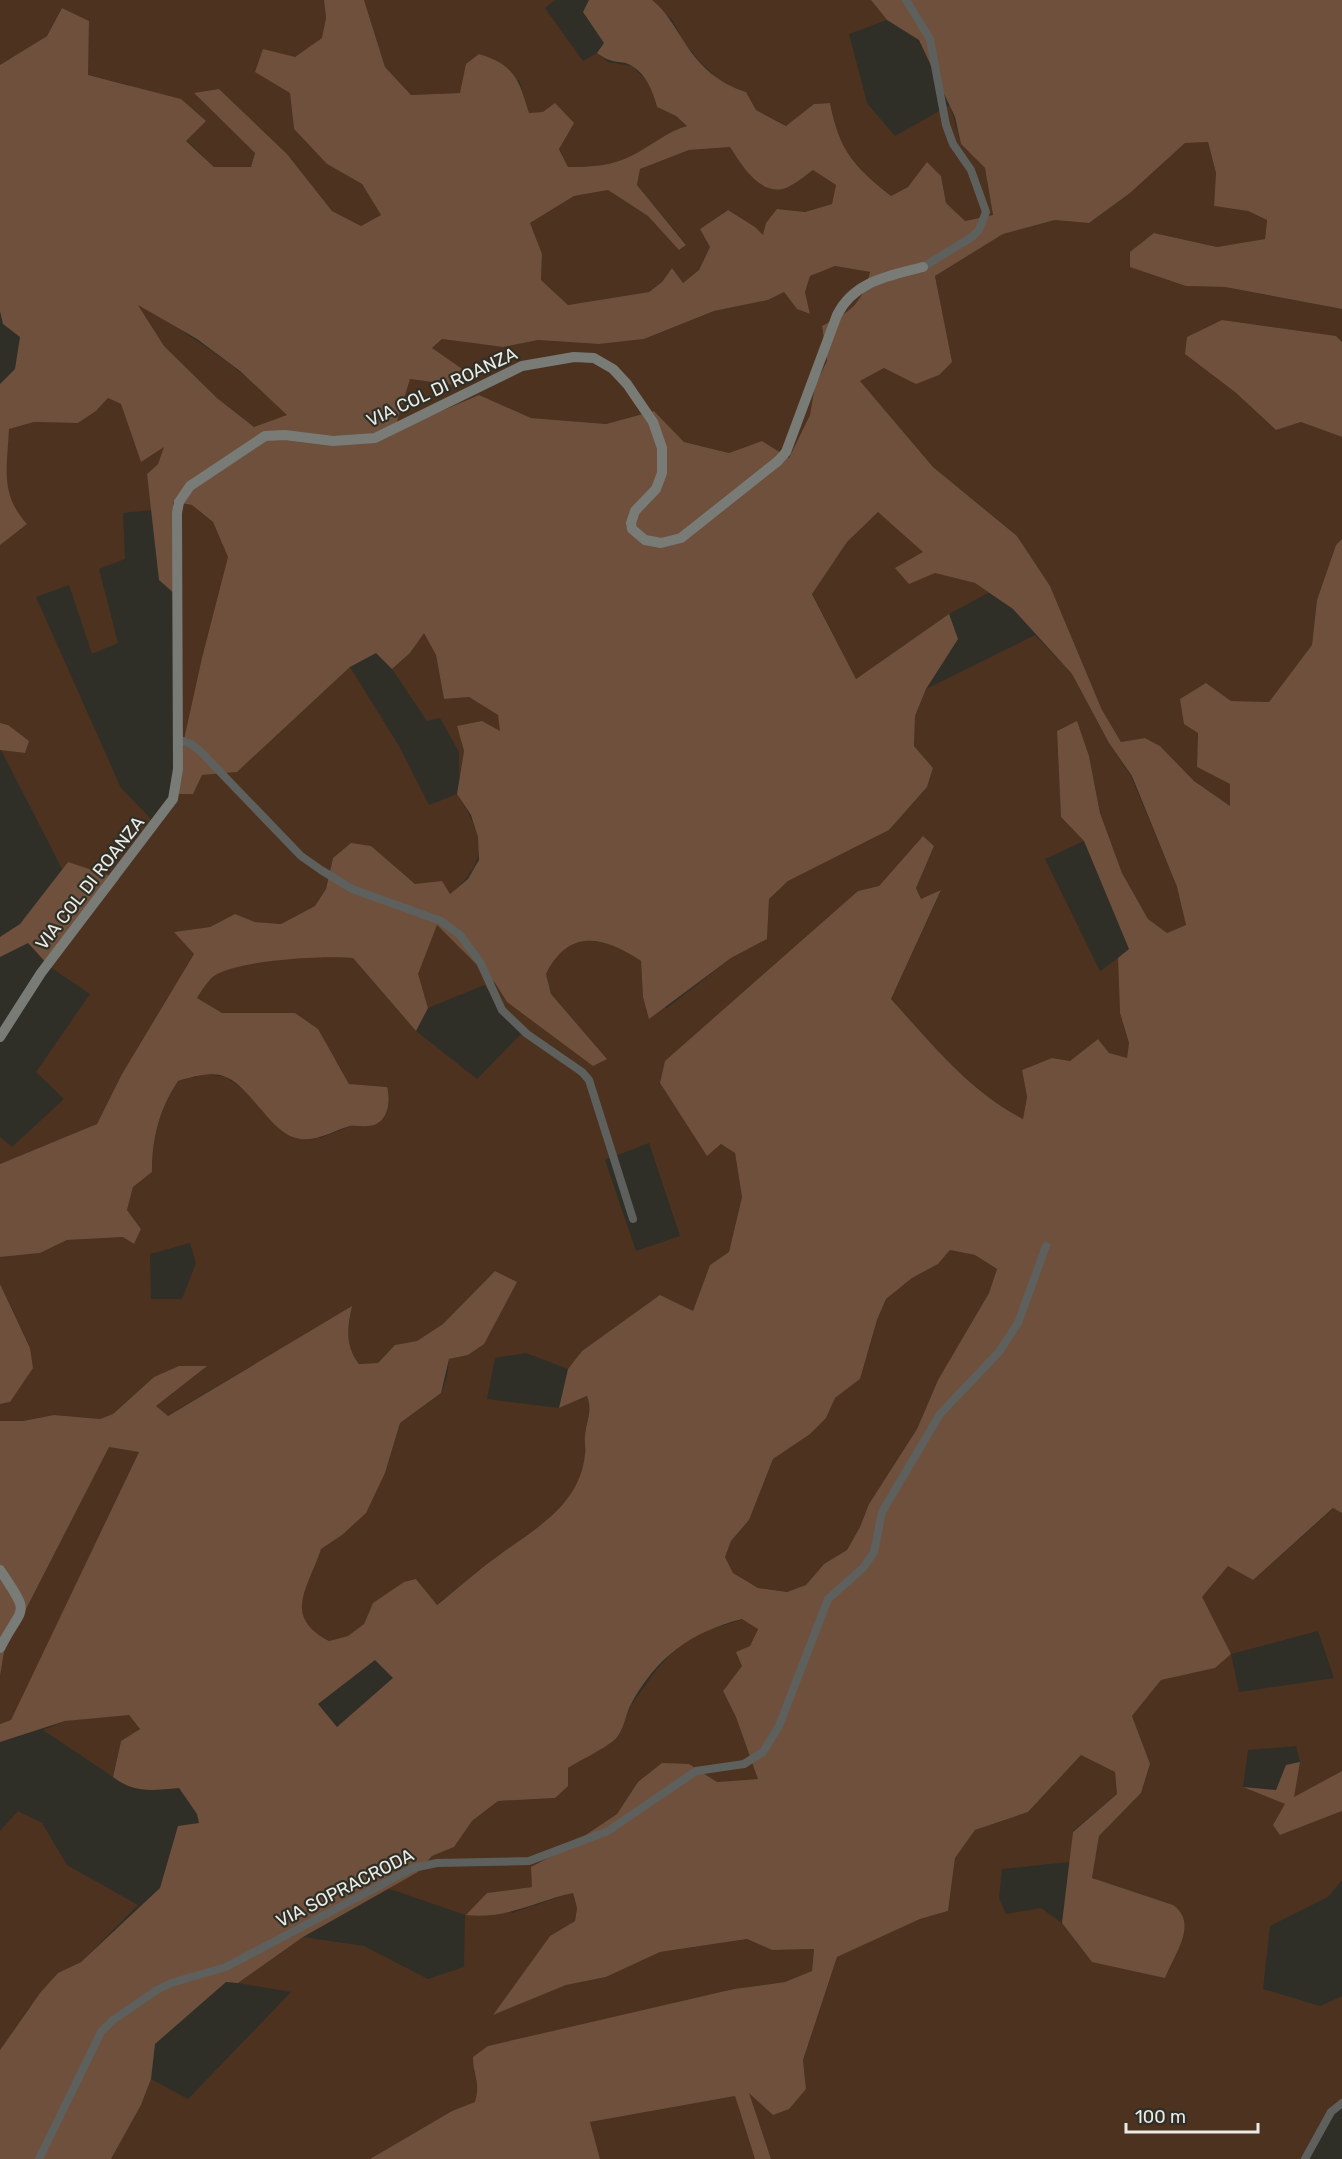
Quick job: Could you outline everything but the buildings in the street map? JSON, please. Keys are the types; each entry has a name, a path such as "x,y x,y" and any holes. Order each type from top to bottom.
{"street":[{"name":"VIA COL DI ROANZA","path":"0,1037 41,973 169,808 176,789 178,502 190,486 257,440 273,435 333,441 375,438 522,366 574,357 594,358 613,369 627,384 653,422 662,448 659,482 656,489 635,511 632,517 632,529 645,540 672,542 696,528 786,452 837,315 847,300 867,283 923,267 972,237 984,220 986,212 971,170 953,144 946,125 930,39 906,0"},
{"path":"177,739 191,744 200,751 301,856 321,870 352,889 441,921 460,935 480,962 496,1000 507,1016 527,1034 590,1080 633,1219"},
{"name":"VIA SOPRACRODA","path":"39,2159 101,2032 113,2020 157,1990 171,1983 226,1967 413,1868 437,1863 529,1861 608,1831 696,1771 706,1767 744,1764 764,1752 778,1726 828,1599 863,1568 874,1552 882,1512 940,1414 999,1352 1018,1323 1046,1246"},
{"path":"0,1570 21,1607 20,1617 0,1648"},
{"path":"1305,2159 1331,2112 1342,2103"}],"shaded area":[{"path":"0,0 324,0 326,18 323,38 295,57 290,93 294,129 327,164 362,184 381,215 361,226 332,211 287,154 219,89 195,94 255,153 251,167 214,167 129,85 87,75 89,21 62,8 47,36 0,65"},
{"path":"324,0 364,0 385,67 411,95 460,93 466,64 479,54 501,63 514,75 529,113 543,112 555,103 574,123 559,149 568,167 585,167 625,159 687,126 676,116 657,107 649,84 642,74 628,64 608,60 597,53 604,43 583,12 589,0 652,0 666,14 702,65 718,79 746,92 756,110 786,126 814,104 830,103 838,133 850,156 878,186 891,196 908,187 927,162 941,176 946,203 965,221 993,215 985,168 961,144 955,117 919,40 887,20 871,0 1342,0 1342,309 1225,287 1186,286 1130,267 1130,252 1154,233 1217,247 1265,239 1267,220 1248,211 1214,206 1216,173 1208,142 1185,143 1130,193 1089,223 1055,220 1003,234 935,276 952,362 939,375 916,384 884,368 860,381 933,467 1017,536 1050,586 1102,710 1121,742 1145,738 1160,746 1194,781 1230,806 1230,784 1197,767 1198,733 1184,724 1180,699 1206,683 1231,701 1269,702 1312,645 1317,600 1336,545 1342,539 1342,1513 1333,1508 1253,1580 1228,1566 1202,1597 1231,1654 1215,1668 1161,1680 1132,1716 1150,1764 1141,1793 1099,1836 1092,1878 1173,1905 1180,1912 1184,1921 1182,1940 1165,1978 1092,1962 1062,1923 1073,1832 1117,1794 1115,1772 1081,1755 1028,1812 975,1830 955,1858 948,1911 920,1919 837,1957 803,2060 806,2089 789,2109 773,2115 749,2093 771,2159 755,2159 735,2096 590,2122 600,2159 370,2159 452,2111 475,2102 477,2084 473,2057 488,2046 734,1989 785,1982 812,1971 814,1949 772,1950 747,1939 660,1952 606,1977 566,1985 493,2015 550,1936 575,1921 577,1908 573,1893 494,1915 466,1915 487,1893 532,1887 531,1867 563,1850 617,1814 638,1782 662,1763 689,1764 717,1782 758,1779 736,1717 723,1691 742,1666 736,1652 750,1646 758,1629 742,1619 724,1624 691,1639 663,1660 640,1689 630,1706 618,1736 568,1768 568,1786 555,1798 498,1801 472,1821 454,1847 432,1856 418,1872 303,1937 238,1983 226,1982 155,2044 151,2079 141,2105 111,2159 0,2159 0,2050 40,1993 58,1973 81,1962 160,1888 178,1826 199,1823 197,1814 179,1788 144,1790 129,1786 113,1777 121,1741 140,1729 129,1715 65,1721 0,1742 0,1724 11,1720 139,1452 109,1447 4,1652 0,1676 0,1421 23,1421 54,1415 100,1419 113,1414 154,1377 179,1366 207,1366 156,1406 168,1416 352,1306 348,1336 354,1357 359,1364 378,1363 395,1345 417,1341 443,1324 495,1271 517,1282 484,1344 468,1355 449,1359 441,1393 400,1423 385,1473 366,1513 342,1535 321,1549 302,1600 302,1611 314,1631 329,1641 348,1636 364,1624 373,1603 404,1582 416,1579 437,1605 490,1562 540,1526 565,1502 574,1488 585,1454 589,1401 587,1396 559,1408 568,1369 582,1351 660,1295 693,1311 710,1265 729,1252 742,1197 735,1153 721,1144 707,1156 660,1083 665,1061 858,891 879,886 923,836 934,846 916,888 921,899 941,890 891,999 936,1049 985,1095 1023,1119 1027,1097 1022,1070 1052,1058 1070,1061 1098,1039 1109,1053 1127,1058 1129,1043 1120,1013 1118,958 1129,949 1084,841 1061,817 1057,731 1077,721 1089,756 1100,813 1122,873 1148,919 1167,933 1186,925 1177,887 1132,776 1109,743 1072,674 1013,609 975,583 935,573 909,584 895,568 923,552 878,512 847,542 812,594 856,679 949,614 958,639 926,689 915,716 914,746 933,768 927,787 889,830 788,881 769,899 767,939 731,958 649,1019 643,997 641,961 627,952 600,942 576,943 565,949 555,959 546,974 551,994 607,1059 593,1066 507,1002 495,983 437,925 418,974 428,1008 416,1031 353,958 323,957 260,962 225,971 214,976 197,998 222,1013 295,1013 318,1029 349,1084 387,1087 389,1099 384,1117 375,1125 350,1126 310,1139 296,1138 278,1128 237,1084 228,1078 209,1074 178,1081 161,1114 153,1148 152,1172 133,1187 127,1210 141,1229 134,1244 123,1237 67,1240 40,1253 0,1257 0,1164 97,1124 122,1074 194,954 174,932 210,927 235,914 255,922 281,924 315,906 326,889 333,858 351,843 371,846 415,884 442,881 450,894 468,879 479,860 478,837 471,815 457,794 464,751 457,726 482,721 500,731 498,715 469,697 444,699 436,655 424,633 410,653 392,669 376,653 350,667 237,772 202,775 193,794 172,794 202,658 228,557 213,522 192,505 173,502 177,596 159,580 147,474 158,464 164,447 141,462 121,404 108,398 96,411 78,423 34,422 9,429 7,481 9,492 18,513 27,524 0,545 0,384 15,369 20,337 3,324 0,311 0,65 47,36 62,8 89,21 88,75 181,99 206,121 186,141 214,167 251,167 255,153 194,93 219,89 287,154 332,211 361,226 381,215 362,184 327,164 294,129 290,93 255,72 263,49 295,57 322,38 326,18","holes":["730,147 752,177 768,188 777,190 786,188 813,170 836,185 832,204 805,212 777,209 766,223 763,235 755,227 728,210 700,229 710,247 699,270 683,283 672,268 662,282 649,292 568,305 541,280 542,254 530,223 574,196 608,190 648,216 679,250 686,245 637,185 640,169 689,150","835,266 870,272 863,293 854,306 822,326 827,361 815,385 810,415 789,458 762,441 729,453 684,442 654,411 606,424 531,418 479,395 394,431 410,379 454,385 468,373 432,348 442,339 503,347 538,340 599,344 644,339 714,311 768,300 784,292 797,309 810,314 805,292 810,276","138,305 197,339 240,371 287,415 254,427 217,398 164,346","950,1250 975,1255 997,1269 989,1293 938,1380 917,1429 869,1504 860,1527 847,1550 824,1564 806,1585 787,1592 758,1588 733,1573 725,1557 731,1541 749,1520 773,1459 810,1434 826,1418 835,1398 860,1379 877,1320 886,1299 912,1278 938,1264","375,1660 393,1678 337,1727 318,1704"]},
{"path":"364,0 555,0 545,8 583,61 597,53 608,62 632,66 651,85 657,107 676,116 687,126 617,162 568,167 543,112 529,113 519,80 460,93 411,95 385,67"},
{"path":"652,0 871,0 887,20 849,34 867,103 895,136 950,105 961,144 985,168 993,215 964,221 946,203 941,176 908,187 891,196 867,176 850,156 838,133 830,103 814,104 787,126 756,110 746,92 725,85 700,62 683,41 673,21"},
{"path":"1208,142 1216,173 1214,206 1248,211 1267,220 1265,239 1217,247 1154,233 1186,286 1225,287 1342,309 1342,342 1336,336 1222,320 1235,392 1276,430 1301,422 1342,437 1342,539 1336,545 1317,600 1312,645 1269,702 1231,701 1206,683 1198,733 1197,767 1230,784 1231,807 1194,781 1160,746 1145,738 1121,742 1102,710 1050,586 1017,536 933,467 860,381 884,368 951,362 935,276 1003,234 1055,220 1089,223 1130,193 1185,143"},
{"path":"730,147 742,166 784,189 813,170 836,185 832,204 805,212 777,209 763,235 755,227 727,210 700,229 710,247 699,270 683,283 672,268 662,282 649,292 568,305 541,280 542,255 530,223 574,196 608,190 648,216 680,250 686,244 637,185 640,169 689,150"},
{"path":"835,266 870,272 863,293 854,306 822,326 827,361 815,385 810,415 789,458 762,441 729,453 684,442 654,411 606,424 531,418 479,395 394,431 409,379 454,385 468,374 432,348 442,339 503,347 538,340 599,344 644,339 714,311 768,300 784,292 797,309 810,314 805,292 810,276"},
{"path":"137,303 235,368 288,415 254,427 217,398 164,346"},
{"path":"1222,320 1336,336 1342,342 1342,437 1301,422 1276,430 1235,392 1185,354 1187,337"},
{"path":"108,398 121,404 141,461 165,446 158,464 147,474 152,510 123,513 125,559 99,569 118,643 92,654 69,585 36,597 121,788 159,827 172,794 202,775 237,772 350,667 399,746 429,805 457,794 473,823 479,847 472,870 450,894 415,884 371,847 333,858 326,889 315,906 281,924 255,922 235,914 210,927 175,932 194,954 122,1074 97,1124 0,1164 0,1137 12,1147 64,1099 36,1072 90,994 50,967 68,862 62,869 1,750 25,753 8,725 0,723 0,545 10,510 3,490 9,429 34,422 78,423 96,411"},
{"path":"173,502 192,505 213,522 228,557 178,769"},
{"path":"878,511 923,552 935,573 975,583 990,592 949,614 856,679 812,593 847,542"},
{"path":"424,632 436,655 444,699 469,697 498,715 501,731 457,726 464,751 459,778 459,752 440,718 427,721 392,669 410,653"},
{"path":"1035,635 1072,674 1109,743 1131,776 1177,887 1186,925 1167,933 1148,919 1122,873 1100,813 1089,757 1077,722 1057,731 1061,817 1084,841 1045,859 1100,971 1118,958 1120,1013 1129,1043 1127,1059 1109,1053 1098,1039 1070,1061 1052,1058 1022,1070 1027,1097 1023,1119 985,1095 921,1032 891,999 941,891 921,899 916,888 934,846 923,836 879,886 858,891 660,1083 707,1155 721,1144 735,1153 742,1197 729,1252 710,1265 693,1312 660,1296 582,1351 568,1369 526,1353 495,1358 487,1399 559,1408 588,1396 585,1455 581,1473 565,1502 540,1526 436,1605 417,1579 373,1603 364,1624 348,1636 329,1641 314,1631 305,1621 302,1600 321,1548 342,1535 385,1473 400,1423 441,1393 447,1377 449,1359 468,1355 516,1282 495,1271 443,1324 417,1341 395,1345 378,1363 359,1364 354,1356 348,1336 351,1307 167,1416 155,1406 206,1366 154,1377 113,1414 100,1419 55,1415 23,1421 0,1421 0,1404 10,1402 30,1347 0,1284 0,1257 40,1253 67,1240 123,1237 134,1244 141,1229 127,1210 133,1187 152,1172 153,1148 161,1114 178,1081 205,1074 226,1077 247,1092 269,1119 320,1138 351,1126 371,1126 387,1087 349,1084 337,1062 295,1013 221,1013 197,998 214,975 241,965 281,959 353,958 416,1031 477,1079 521,1034 484,985 428,1008 417,974 437,925 495,983 507,1002 558,1038 607,1059 551,994 546,974 555,959 565,949 576,943 601,942 614,946 641,961 643,997 667,1008 731,958 767,939 769,899 788,881 889,830 927,787 933,768 914,746 915,716 926,689","holes":["649,1143 680,1236 636,1251 605,1160","190,1243 196,1263 182,1299 151,1299 150,1254"]},
{"path":"0,723 8,725 29,741 25,753 0,750"},
{"path":"68,862 119,879 50,967 28,943 0,957 0,937 20,924"},
{"path":"950,1250 975,1255 997,1269 989,1293 938,1380 917,1429 869,1504 860,1527 847,1550 824,1564 806,1585 787,1592 758,1588 733,1573 725,1557 731,1541 749,1520 773,1459 826,1418 835,1398 860,1379 877,1320 886,1299 912,1278 938,1264"},
{"path":"0,1284 30,1348 33,1368 10,1402 0,1404"},
{"path":"109,1446 139,1452 11,1721 0,1724 0,1676 4,1652"},
{"path":"1334,1508 1342,1513 1342,1771 1293,1798 1300,1762 1296,1746 1248,1750 1243,1787 1285,1804 1280,1835 1342,1811 1342,1880 1328,1897 1270,1926 1263,1989 1320,2006 1342,1996 1342,2099 1304,2159 771,2159 748,2091 773,2115 806,2089 803,2060 837,1957 920,1919 948,1911 955,1858 975,1830 1028,1812 1081,1755 1115,1772 1117,1794 1073,1831 1070,1862 1002,1869 999,1898 1006,1914 1041,1908 1062,1923 1092,1962 1173,1905 1092,1878 1099,1836 1141,1793 1150,1765 1132,1716 1161,1680 1214,1668 1202,1597 1228,1565 1253,1580","holes":["1318,1631 1334,1678 1239,1692 1231,1654"]},
{"path":"743,1619 758,1628 742,1666 723,1691 736,1717 759,1779 717,1782 689,1764 638,1782 617,1814 563,1850 532,1887 487,1893 512,1913 573,1892 577,1908 575,1921 550,1936 494,2014 566,1985 606,1977 660,1952 747,1939 772,1950 814,1949 812,1971 785,1982 734,1989 473,2070 480,2086 476,2102 452,2111 370,2159 111,2159 141,2105 151,2079 188,2099 291,1992 238,1983 303,1937 364,1946 428,1979 464,1967 465,1915 387,1888 418,1872 432,1856 454,1847 472,1821 498,1801 555,1798 568,1768 618,1737 631,1705 657,1669 677,1647 699,1633"},
{"path":"112,1714 129,1715 140,1729 121,1741 113,1777 43,1730 65,1721"},
{"path":"1300,1762 1294,1797 1342,1771 1342,1811 1280,1835 1273,1825 1285,1804 1243,1787 1276,1790 1286,1765"},
{"path":"18,1811 42,1823 67,1865 138,1905 81,1962 58,1973 28,2009 0,2050 0,1831"},
{"path":"735,2096 755,2159 600,2159 590,2122"}]}
